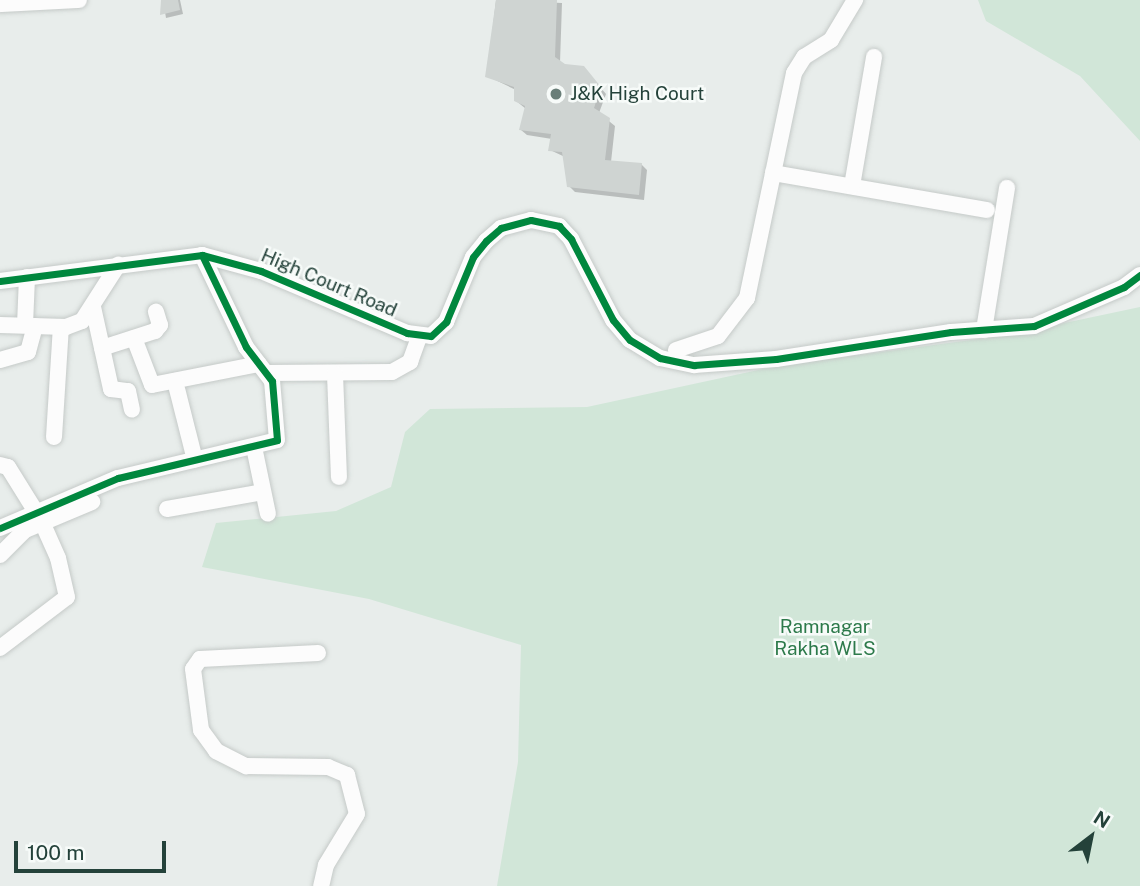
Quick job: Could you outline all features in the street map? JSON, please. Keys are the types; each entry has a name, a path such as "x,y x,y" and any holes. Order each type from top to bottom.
{"street":[{"path":"0,4 79,0"},
{"path":"676,350 718,336 747,298 798,65 831,40 855,0"},
{"path":"852,186 874,57"},
{"path":"773,173 986,210"},
{"path":"984,330 1007,188"},
{"path":"134,338 149,383 263,368 335,374 402,369 413,357 419,337 440,331 473,257 486,241 501,228 531,220 559,226 571,239 613,320 642,348 682,364 708,364 1034,326 1125,287 1140,275"},
{"path":"0,555 39,517 118,478 273,443 279,436 263,368 246,347 202,256"},
{"name":"High Court Road","path":"0,281 202,256 261,271 419,337"},
{"path":"0,325 61,327 82,321 118,265"},
{"path":"0,360 28,352 30,325 27,277"},
{"path":"93,307 111,389 128,391 132,410"},
{"path":"102,348 158,329 156,312"},
{"path":"54,437 61,327"},
{"path":"642,348 676,350 708,364"},
{"path":"335,374 339,477"},
{"path":"175,381 195,460"},
{"path":"254,447 268,514"},
{"path":"0,465 8,467 39,517 58,558 67,597 0,648"},
{"path":"167,509 263,492"},
{"path":"0,528 92,502"},
{"path":"318,653 200,659 193,669 201,730 216,751 246,766 328,767 347,775 357,814 326,865 321,886"}],"green space":[{"path":"978,0 1140,0 1140,141 1080,76 986,21"},
{"name":"Ramnagar Rakha WLS","path":"1140,307 1140,886 497,886 518,762 521,645 369,599 202,567 216,523 336,511 391,487 405,432 430,409 587,407 777,366 1008,335"}],"building":[{"path":"161,0 178,0 180,10 160,15"},
{"name":"J&K High Court","path":"496,0 557,0 555,57 565,64 584,66 601,87 594,108 610,118 605,160 642,163 639,195 567,187 562,152 548,151 551,134 519,130 525,106 514,101 514,87 485,77"}],"cycle path":[{"path":"0,281 202,255 261,271 407,333 431,336 446,322 473,257 486,241 501,228 531,220 559,226 571,239 613,320 630,340 660,358 694,365 776,359 951,332 1034,326 1124,287 1140,275"},
{"path":"0,528 118,478 277,440 272,381 246,347 202,255"}],"place":[{"name":"J&K High Court","path":"556,94"}]}
